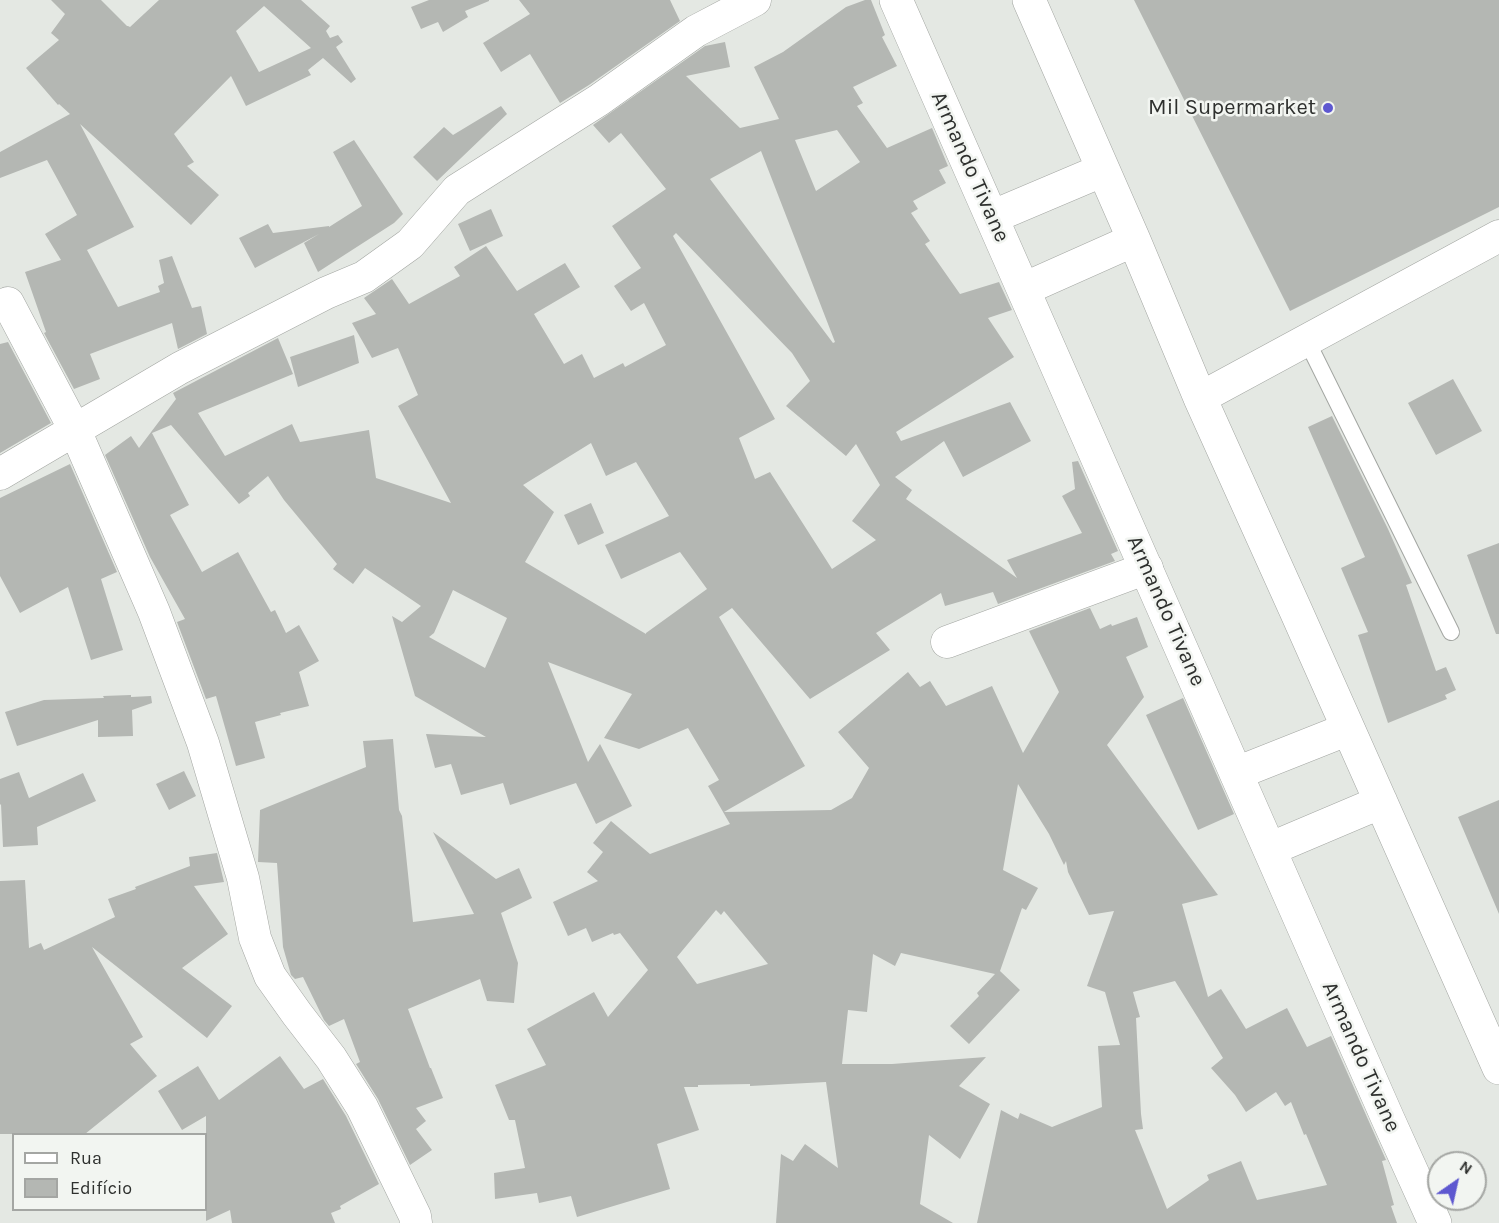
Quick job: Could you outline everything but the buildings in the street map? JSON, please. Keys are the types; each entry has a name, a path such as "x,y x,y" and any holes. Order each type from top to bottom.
{"street":[{"path":"0,474 180,368 326,293 364,277 410,244 457,190 598,100 696,31 755,0"},
{"name":"Armando Tivane","path":"896,0 1435,1223"},
{"path":"1029,0 1200,398 1499,1068"},
{"path":"992,218 1103,170"},
{"path":"1200,398 1499,237"},
{"path":"1024,289 1134,240"},
{"path":"8,303 75,430 154,612 203,744 243,878 255,938 270,976 331,1058 362,1107 415,1216 416,1223"},
{"path":"947,642 1147,568"},
{"path":"1237,773 1348,729"},
{"path":"1270,849 1381,802"}],"lane":[{"path":"1307,341 1451,632"}],"place":[{"name":"Mil Supermarket","path":"1328,108"}]}
